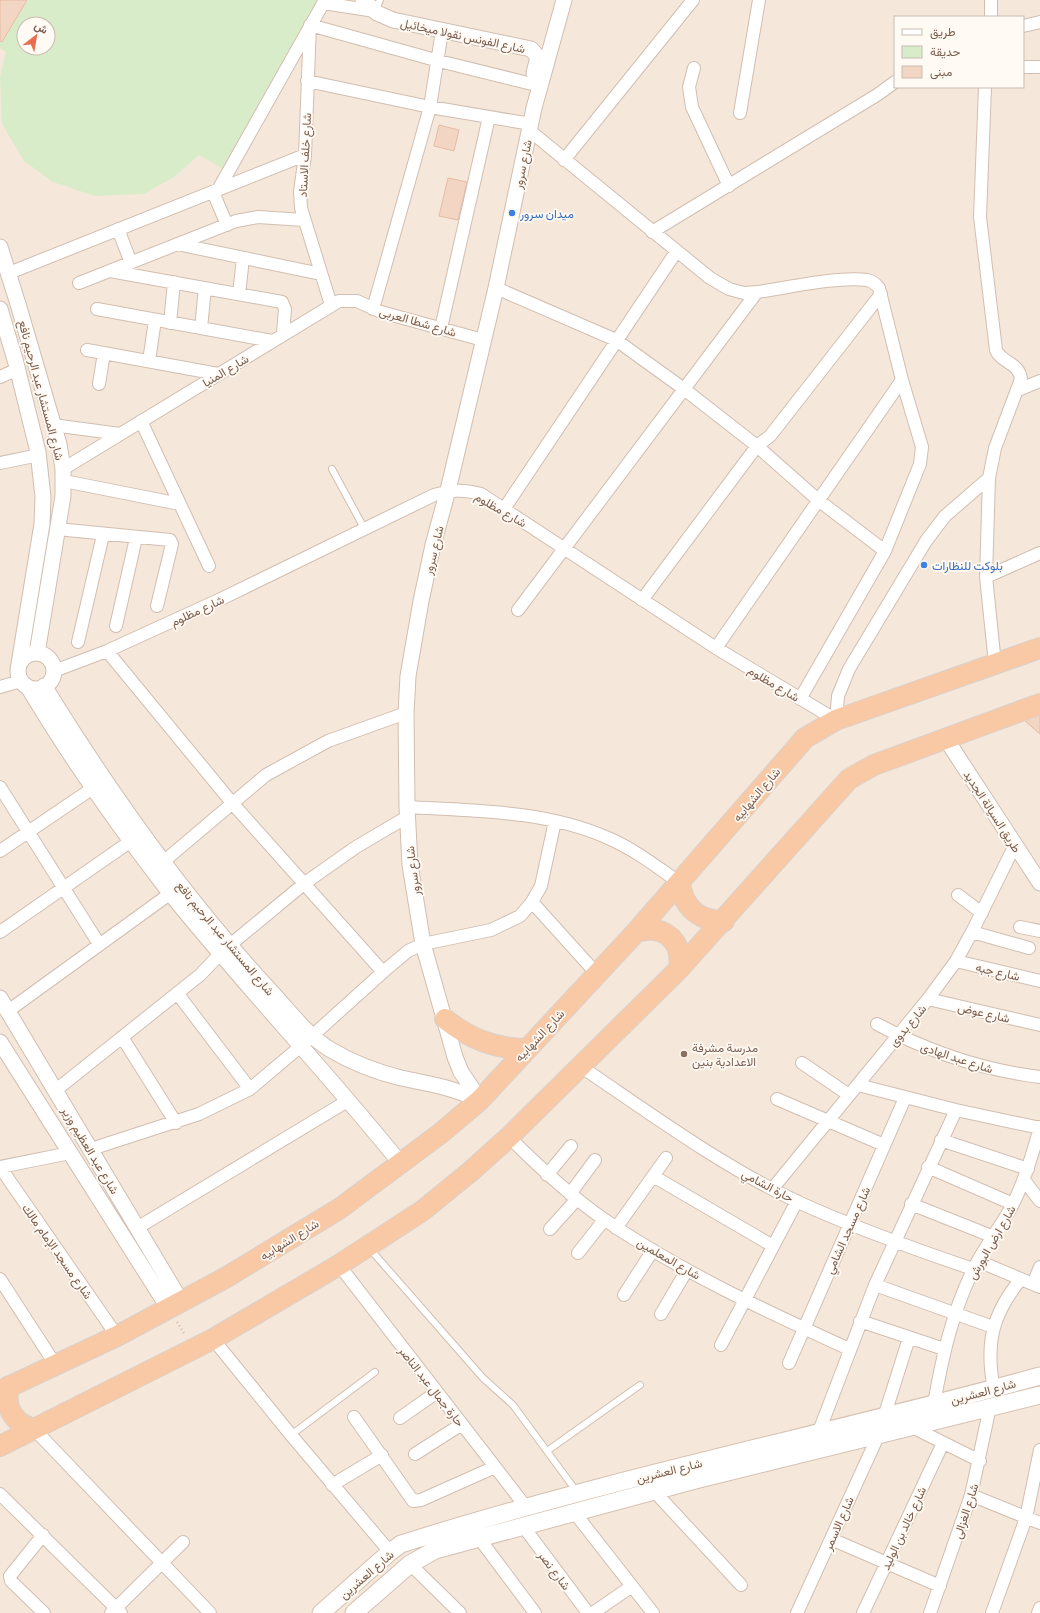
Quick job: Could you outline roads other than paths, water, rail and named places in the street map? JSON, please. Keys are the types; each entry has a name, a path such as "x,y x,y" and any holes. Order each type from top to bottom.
{"highway":[{"name":"شارع الشهابيه","path":"5,1388 117,1336 175,1306 339,1209 401,1164 480,1100 525,1049 636,932 680,883 793,750 805,738 836,720 1040,648"},
{"path":"0,1446 213,1339 339,1265 422,1211 470,1172 509,1137 679,969 724,921 849,779 874,765 946,740 1040,704"},
{"path":"680,883 684,899 694,912 708,920 724,921"},
{"path":"636,932 648,929 659,930 670,936 677,946 681,957 679,969"},
{"path":"444,1019 458,1030 485,1043 508,1048 525,1049"},
{"path":"5,1388 11,1414 25,1426 34,1429"}],"main road":[{"name":"شارع العشرين","path":"354,1613 410,1564 435,1550 654,1491 910,1426 961,1406 994,1389 1040,1376"},
{"name":"شارع العشرين","path":"321,1613 339,1607 390,1552 401,1544 414,1540 577,1492 818,1434 934,1404 990,1407 1040,1395"}],"street":[{"name":"شارع الفونس نقولا ميخائيل","path":"363,0 377,6 393,20 531,49 538,57 539,70 532,84 531,92 534,108"},
{"name":"شارع سرور","path":"480,1100 461,1072 444,1019 423,944 410,864 407,812 406,713 408,676 421,601 496,288 534,108 539,70 564,0"},
{"path":"564,160 693,0"},
{"path":"740,113 759,0"},
{"path":"991,0 991,16"},
{"path":"226,225 216,191 324,1 377,6"},
{"path":"1024,26 1040,22"},
{"path":"310,26 439,61 532,84"},
{"name":"شارع خلف الاستاد","path":"310,26 307,80 306,155 300,192 304,220 331,305"},
{"path":"373,309 430,107 439,61 442,31"},
{"path":"1024,67 1040,67"},
{"path":"694,68 689,87 692,107 730,186"},
{"path":"307,80 430,107 489,117 530,127 564,160 676,252 710,278 729,289 744,293 757,292 830,281 860,280 876,284 881,294 902,380 922,447 922,457 918,471 885,550 800,699"},
{"path":"652,232 877,96 894,83"},
{"path":"985,88 979,205 981,232 996,350 999,356 1018,369 1021,379 995,448 989,478 986,577 995,664"},
{"path":"441,328 489,117"},
{"path":"9,273 306,155"},
{"path":"79,283 236,221 258,217 304,220"},
{"path":"118,229 131,263"},
{"path":"177,244 321,274"},
{"name":"شارع المستشار عبد الرحيم نافع","path":"0,247 59,444 64,475 37,653"},
{"path":"504,509 676,252"},
{"path":"239,294 243,258"},
{"path":"110,271 282,302 285,309 283,334"},
{"path":"170,323 174,282"},
{"path":"201,328 205,288"},
{"path":"496,288 616,340 757,446 818,500 885,550"},
{"path":"518,610 757,292"},
{"path":"642,600 757,446 770,436 881,294"},
{"name":"شارع شطا العربى","path":"331,305 348,300 366,304 373,309 483,340"},
{"name":"شارع المنيا","path":"64,475 120,434 331,305"},
{"name":"شارع المستشار عبد الرحيم نافع","path":"0,309 18,370 39,454 42,474 42,524 19,664"},
{"path":"96,309 272,341"},
{"path":"149,362 155,320"},
{"path":"86,350 218,374"},
{"path":"99,384 104,354"},
{"path":"0,377 18,370"},
{"path":"716,648 902,380"},
{"path":"1018,390 1040,381"},
{"path":"141,421 209,566"},
{"path":"53,426 120,434"},
{"path":"0,463 50,452 59,444"},
{"path":"42,474 52,469 64,475 180,504"},
{"path":"836,720 838,696 849,669 926,541 945,516 989,478"},
{"name":"شارع مظلوم","path":"54,671 107,651 223,598 434,495 448,490 464,490 481,494 716,648 836,720"},
{"path":"57,529 171,542 157,606"},
{"path":"78,642 103,535"},
{"path":"116,626 136,538"},
{"path":"986,577 1040,552"},
{"path":"107,651 233,804 383,972"},
{"path":"0,688 25,684 38,689 44,686 52,678 54,671 49,659 37,653 26,656 19,664 18,670 25,684"},
{"name":"شارع المستشار عبد الرحيم نافع","path":"25,684 93,788 171,893 225,949 307,1040 349,1100 401,1164"},
{"name":"شارع المستشار عبد الرحيم نافع","path":"44,686 85,752 136,827 225,949"},
{"path":"163,862 266,775 328,740 406,713"},
{"name":"طريق السيالة الجديد","path":"946,740 1040,883"},
{"path":"0,787 99,944"},
{"path":"0,851 93,788"},
{"path":"56,1090 200,975 225,949 305,883 407,812 508,813 568,824 608,838 641,856 680,883"},
{"path":"91,1149 176,1123 200,1114 250,1089 408,951 423,944 492,930 520,916 532,902 540,886 555,821"},
{"path":"0,932 131,841"},
{"name":"شارع بدوى","path":"773,1188 928,999 956,961 982,913 1015,845"},
{"path":"8,1010 171,893"},
{"path":"958,895 982,913"},
{"path":"532,902 596,973"},
{"path":"1020,927 1040,931"},
{"path":"972,932 1029,948"},
{"name":"شارع جبه","path":"956,961 1040,981"},
{"path":"177,993 250,1089"},
{"name":"شارع عبد العظيم وزير","path":"0,998 137,1228 175,1306"},
{"name":"شارع عوض","path":"928,999 1040,1025"},
{"name":"شارع عبد الهادى","path":"878,1024 932,1051 976,1065 1016,1074 1040,1077"},
{"path":"122,1037 176,1123"},
{"name":"شارع المستشار عبد الرحيم نافع","path":"307,1040 354,1062 402,1078 445,1086 480,1100"},
{"name":"شارع عبد العظيم وزير","path":"1,1044 70,1153 175,1306"},
{"path":"802,1063 849,1095"},
{"name":"حارة الشامي","path":"580,1066 684,1137 798,1201 895,1242 1021,1279 1036,1286"},
{"path":"858,1085 956,1110 1040,1127"},
{"name":"شارع مسجد الشامي","path":"789,1363 905,1098"},
{"path":"777,1099 884,1145"},
{"path":"137,1228 349,1100"},
{"path":"818,1434 849,1349 875,1285 928,1167 956,1110"},
{"name":"شارع ارض البورش","path":"934,1404 944,1349 955,1314 976,1265 1013,1204 1026,1174 1040,1127"},
{"name":"شارع المعلمين","path":"509,1137 547,1174 573,1196 616,1228 687,1270 849,1349"},
{"path":"941,1140 1026,1174 1040,1201"},
{"path":"547,1174 571,1146"},
{"path":"0,1167 70,1153"},
{"path":"616,1228 666,1158"},
{"path":"550,1229 573,1196 595,1160"},
{"name":"شارع مسجد الإمام مالك","path":"0,1167 117,1336"},
{"path":"928,1167 1013,1204"},
{"path":"653,1176 773,1246"},
{"path":"721,1345 798,1201"},
{"path":"911,1204 994,1237"},
{"path":"578,1253 604,1220"},
{"path":"624,1295 653,1250"},
{"name":"حارة جمال عبد الناصر","path":"339,1265 526,1507"},
{"path":"1036,1286 1040,1266"},
{"path":"661,1314 687,1270"},
{"path":"994,1389 989,1361 989,1347 993,1327 1009,1294 1021,1279"},
{"path":"0,1280 55,1364"},
{"path":"875,1285 993,1327"},
{"path":"860,1321 944,1349"},
{"path":"884,1417 909,1338"},
{"path":"213,1339 290,1435 390,1552"},
{"path":"400,1418 437,1392"},
{"name":"شارع الغزالى","path":"930,1613 971,1495 980,1461 990,1407"},
{"path":"354,1417 382,1455 410,1498 417,1501 495,1467"},
{"path":"415,1454 462,1424"},
{"path":"910,1426 980,1461"},
{"path":"34,1429 210,1613"},
{"name":"شارع الاسمر","path":"797,1613 878,1434"},
{"name":"شارع خالد بن الوليد","path":"863,1613 943,1443"},
{"path":"992,1613 1026,1518 1040,1450"},
{"path":"332,1485 382,1455"},
{"path":"654,1491 742,1585"},
{"path":"0,1494 43,1535 116,1611 183,1542"},
{"path":"971,1495 1040,1523"},
{"path":"574,1512 653,1613"},
{"name":"شارع نصر","path":"523,1526 588,1613"},
{"path":"43,1535 10,1576 12,1581 44,1613"},
{"path":"478,1538 535,1613"},
{"path":"831,1539 940,1586"},
{"path":"410,1564 460,1613"},
{"path":"593,1613 632,1586"},
{"path":"1038,1613 1040,1608"}],"lane":[{"path":"332,469 364,528"},
{"path":"368,1246 483,1378 513,1405 577,1492"},
{"path":"290,1435 375,1372"},
{"path":"547,1451 640,1385"}],"place":[{"name":"ميدان سرور","path":"512,213"},
{"name":"بلوكت للنظارات","path":"924,565"},
{"name":"مدرسة مشرفة الاعدادية بنين","path":"684,1054"}]}
